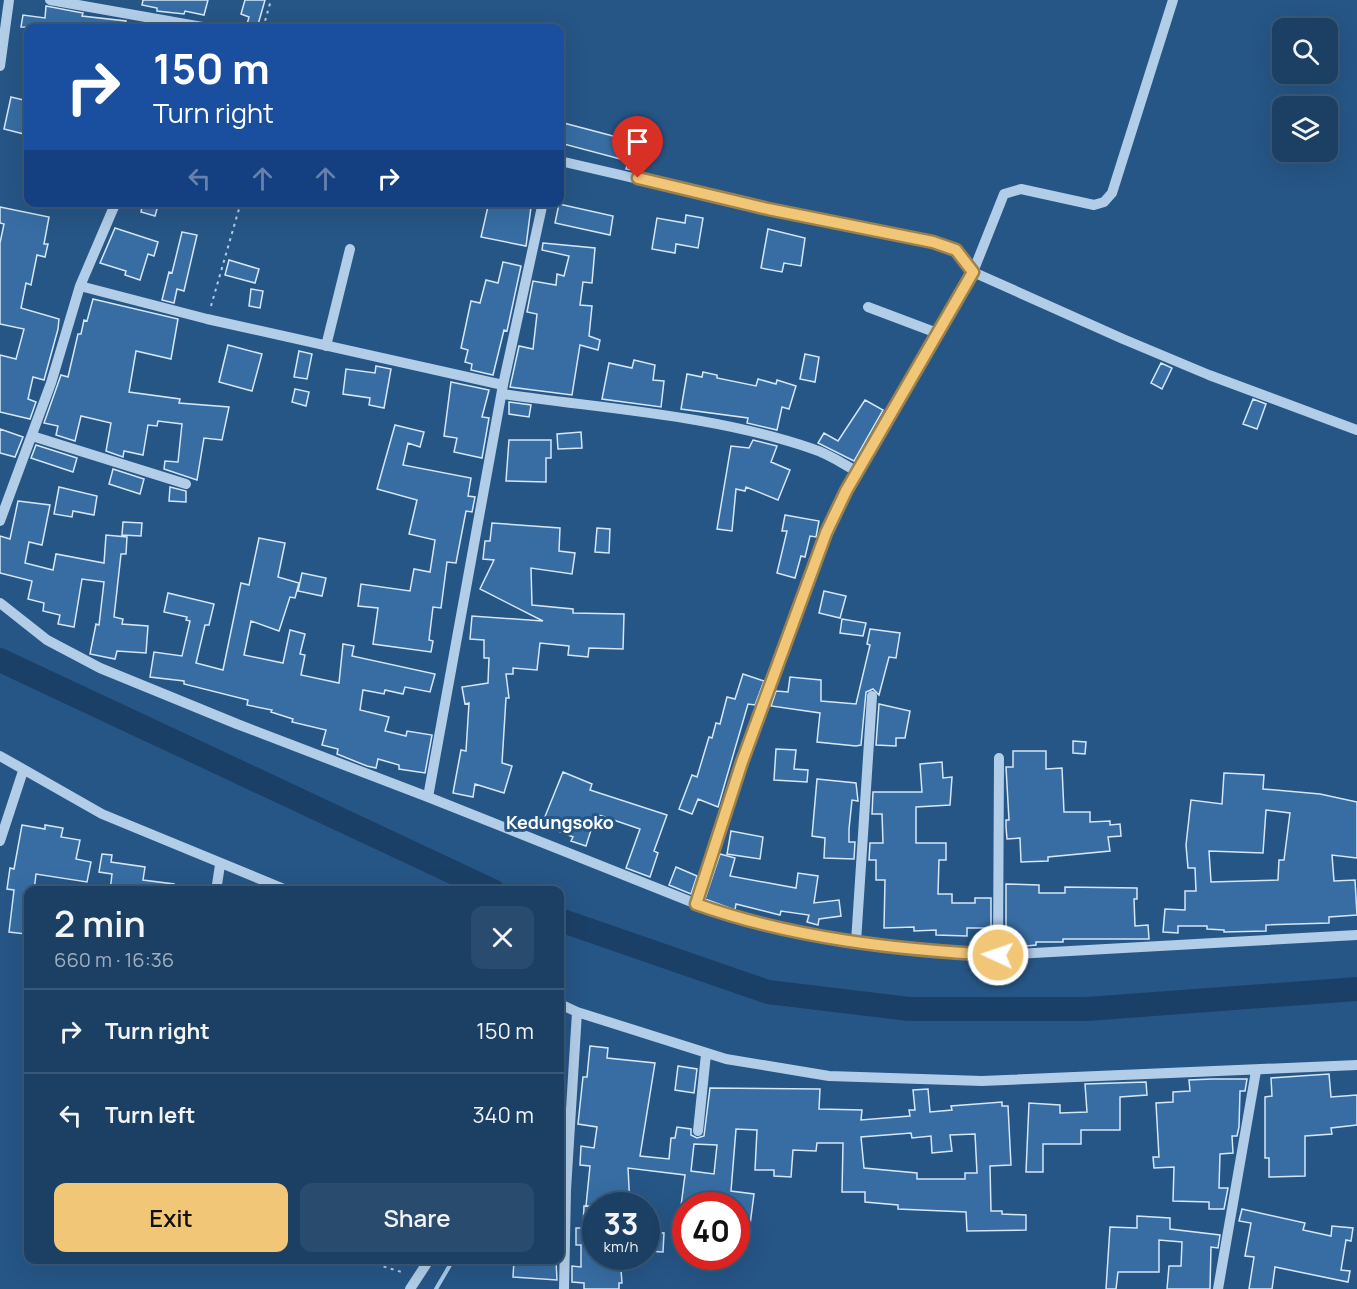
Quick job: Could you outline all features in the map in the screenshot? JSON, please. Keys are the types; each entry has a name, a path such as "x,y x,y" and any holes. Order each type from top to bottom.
{"street":[{"path":"0,66 9,0"},
{"path":"50,0 185,24"},
{"path":"696,904 742,762 807,579 826,533 858,472 973,272 1004,194 1021,189 1082,205 1094,205 1104,202 1112,193 1173,0"},
{"path":"564,162 768,209 933,242 956,250 973,272 1209,375 1357,430"},
{"path":"0,521 32,436 80,286 114,207"},
{"path":"428,797 503,390 542,207"},
{"path":"326,346 350,249"},
{"path":"80,286 503,390 716,424 756,433 816,450 858,472"},
{"path":"868,307 937,333"},
{"path":"32,436 186,484"},
{"path":"0,603 47,640 100,668 237,724 727,915 856,942 916,951 998,955 1357,935"},
{"path":"856,942 872,696"},
{"path":"0,756 102,814 220,865 276,886"},
{"path":"998,955 999,758"},
{"path":"0,840 23,771"},
{"path":"217,886 220,865"},
{"path":"564,1006 706,1054 796,1072 916,1080 1256,1071 1357,1065"},
{"path":"564,1289 566,1190 577,1012"},
{"path":"698,1131 706,1054"},
{"path":"1218,1289 1256,1071"},
{"path":"410,1289 426,1264"}],"path":[{"path":"264,24 270,0"},
{"path":"207,319 240,207"},
{"path":"374,1264 399,1272 419,1275"}],"building":[{"path":"143,0 208,0 204,15 185,11 184,14 157,11 157,8 142,5"},
{"path":"245,0 265,0 258,24 247,24 249,17 241,14"},
{"path":"46,6 83,13 82,16 126,21 126,24 24,24 24,27 21,27 23,15 45,18"},
{"path":"11,97 24,100 24,134 4,129"},
{"path":"564,123 632,141 633,137 649,141 642,172 626,169 628,161 564,144"},
{"path":"564,205 613,216 610,235 555,223 558,207"},
{"path":"0,207 49,217 44,244 48,244 45,257 37,255 31,285 26,283 21,308 59,319 44,380 33,377 28,399 36,402 30,419 0,412 0,355 16,359 24,329 0,324 0,243 4,224 0,223"},
{"path":"142,207 158,207 155,216 141,212"},
{"path":"488,207 531,207 526,246 481,237"},
{"path":"686,215 703,218 698,248 676,244 675,253 652,249 657,218 685,223"},
{"path":"115,228 158,242 154,256 148,254 140,280 125,275 126,271 100,263"},
{"path":"768,229 805,238 801,266 784,263 782,272 761,268"},
{"path":"182,232 197,235 184,291 177,289 174,303 162,300 169,272 172,273"},
{"path":"543,243 595,248 592,283 583,282 580,305 592,306 589,336 600,340 598,350 580,345 572,395 510,387 519,346 533,349 537,314 527,312 533,281 556,285 557,274 564,276 569,256 542,250"},
{"path":"229,260 259,269 255,283 225,275"},
{"path":"503,262 521,266 507,331 504,330 493,375 471,370 472,364 465,362 468,350 461,348 471,301 480,303 486,280 498,283"},
{"path":"251,289 263,291 260,308 249,306"},
{"path":"93,299 178,319 171,359 136,351 129,392 180,399 179,403 229,407 222,440 204,438 197,480 164,469 165,461 178,462 182,424 158,421 157,426 148,425 143,455 124,451 123,457 106,451 111,423 81,416 75,441 56,435 58,426 44,423 61,375 68,377 78,334 81,334 84,320 87,321"},
{"path":"228,345 262,354 252,391 219,382"},
{"path":"299,351 312,354 307,379 294,377"},
{"path":"805,354 819,357 815,382 800,379"},
{"path":"634,360 655,365 653,380 664,381 661,407 602,399 609,363 632,368"},
{"path":"1161,363 1172,368 1162,389 1151,383"},
{"path":"376,366 391,369 384,408 369,405 370,398 343,394 346,369 375,373"},
{"path":"703,372 717,375 717,378 756,386 758,379 776,384 777,380 796,386 789,409 782,407 777,430 747,423 748,418 681,409 687,374 702,377"},
{"path":"451,382 489,390 482,417 489,418 482,458 454,452 457,438 444,436"},
{"path":"295,389 309,392 306,406 292,402"},
{"path":"1253,399 1266,404 1257,429 1243,424"},
{"path":"865,400 883,410 854,461 818,443 824,433 838,441"},
{"path":"509,402 531,405 529,417 509,414"},
{"path":"395,425 424,432 420,447 408,443 403,465 471,478 468,496 475,497 472,512 466,511 456,563 447,562 441,608 433,607 429,640 433,641 431,652 373,644 378,608 358,606 361,584 410,591 414,569 430,572 435,540 409,534 417,500 377,489"},
{"path":"0,429 23,437 15,457 0,453"},
{"path":"581,432 582,448 558,449 557,434"},
{"path":"509,440 551,440 551,458 546,458 546,482 506,481"},
{"path":"753,440 777,446 771,462 790,470 778,500 746,487 745,491 736,489 732,531 717,529 731,446 749,448"},
{"path":"36,445 77,458 73,472 31,458"},
{"path":"113,469 144,479 140,494 109,484"},
{"path":"59,487 97,496 94,515 73,511 72,517 54,514"},
{"path":"170,487 186,491 186,502 169,501"},
{"path":"18,501 50,505 42,545 29,542 25,563 53,570 56,554 104,563 106,535 127,537 126,554 121,554 114,617 123,619 122,624 148,626 146,653 117,651 115,659 90,654 96,624 99,625 104,582 82,579 74,627 58,624 60,615 43,611 44,603 28,599 32,581 0,573 0,536 10,539"},
{"path":"785,515 819,521 816,537 810,536 805,557 801,556 795,578 777,573 787,531 782,531"},
{"path":"123,522 142,523 141,536 122,535"},
{"path":"492,523 560,528 559,551 575,553 572,574 531,568 532,605 573,609 573,613 624,614 623,649 589,648 588,657 568,655 569,646 540,643 537,670 513,668 513,674 506,674 509,698 506,698 502,763 512,766 504,793 475,784 473,797 453,793 461,750 466,751 469,703 465,704 462,687 488,683 489,658 484,658 484,640 470,639 472,616 543,621 480,589 494,560 483,559 485,541 490,541"},
{"path":"597,528 610,529 609,553 595,552"},
{"path":"259,538 285,543 278,577 299,583 295,598 290,597 279,631 251,621 244,655 283,663 290,630 305,634 300,654 305,655 301,675 339,683 343,644 354,646 352,656 435,674 430,692 405,687 403,694 385,690 384,694 363,690 360,710 389,717 385,731 406,736 407,731 432,735 425,773 399,769 399,765 378,759 376,768 367,766 337,754 338,749 322,745 326,730 292,722 293,719 271,712 272,710 247,705 248,700 184,684 184,681 150,677 154,652 182,656 190,621 186,620 187,617 164,612 168,593 214,604 209,625 205,625 196,663 223,670 241,583 249,585"},
{"path":"302,573 326,578 322,596 298,591"},
{"path":"824,591 846,596 840,618 819,613"},
{"path":"842,619 866,623 863,636 840,633"},
{"path":"870,629 900,633 896,658 889,657 879,695 873,689 866,692 861,745 817,742 820,713 771,706 776,691 788,692 790,677 821,680 821,701 856,704 870,645 867,644"},
{"path":"743,674 764,681 755,705 748,704 718,807 698,799 692,814 679,809 692,775 697,777 709,737 712,738 716,723 720,724 727,697 735,699"},
{"path":"879,704 910,711 905,738 896,738 896,746 876,745"},
{"path":"1073,741 1086,742 1085,754 1073,753"},
{"path":"776,749 796,750 794,769 808,770 807,782 774,780"},
{"path":"1013,751 1046,751 1046,769 1062,768 1064,812 1090,812 1090,822 1110,821 1110,825 1120,824 1121,836 1108,837 1110,851 1048,857 1048,861 1021,862 1020,838 1007,839 1006,827 1006,820 1009,820 1006,767 1013,767"},
{"path":"942,762 943,778 952,777 950,805 916,807 916,843 946,843 946,860 939,860 938,894 952,894 952,903 975,903 975,898 991,898 991,928 967,928 967,936 936,935 936,930 914,931 914,927 884,928 885,880 876,880 876,860 869,860 870,843 883,843 882,814 872,814 873,792 922,792 920,764"},
{"path":"563,772 592,784 590,790 667,815 654,851 658,853 650,877 626,868 640,829 596,814 586,846 571,841 573,837 549,827 551,822 544,819"},
{"path":"1224,773 1264,775 1263,789 1320,794 1357,802 1357,858 1332,855 1334,881 1355,880 1357,915 1329,917 1329,923 1266,925 1266,931 1224,932 1224,930 1207,929 1207,926 1178,926 1178,933 1163,932 1165,909 1185,910 1185,891 1196,891 1195,868 1188,868 1186,845 1191,800 1222,804","holes":["1266,810 1290,813 1284,860 1279,860 1278,880 1211,882 1209,851 1263,853"]},
{"path":"817,779 856,783 858,801 852,800 849,829 849,842 855,842 854,859 824,858 825,838 812,836"},
{"path":"22,825 45,829 45,825 63,828 61,837 80,840 76,859 91,862 87,882 36,874 35,886 24,886 24,934 9,932 14,890 7,889 10,868 14,869"},
{"path":"731,831 763,837 760,859 727,854"},
{"path":"102,854 112,855 111,862 145,867 143,880 174,884 174,886 111,886 112,874 99,872"},
{"path":"720,854 735,858 730,876 796,888 798,873 818,876 814,903 839,900 841,916 819,919 818,925 807,922 809,915 781,911 780,915 736,904 735,910 705,899"},
{"path":"676,867 697,876 691,894 669,885"},
{"path":"1006,884 1039,885 1039,893 1065,893 1065,887 1137,888 1137,899 1134,899 1135,926 1148,925 1149,939 1063,939 1063,942 1036,942 1036,945 1015,947 1015,939 1006,939"},
{"path":"590,1046 608,1048 607,1058 655,1063 640,1156 669,1159 671,1138 675,1138 677,1127 691,1129 691,1135 697,1138 704,1136 710,1088 820,1089 819,1109 862,1110 861,1120 910,1116 909,1110 915,1110 913,1090 928,1089 930,1112 952,1110 951,1106 1002,1102 1002,1106 1008,1106 1011,1165 990,1166 991,1211 1026,1215 1026,1230 967,1231 966,1212 898,1209 898,1205 865,1202 865,1192 842,1192 843,1143 817,1143 816,1151 793,1150 791,1177 774,1176 774,1170 755,1170 757,1130 736,1129 731,1191 739,1192 683,1192 685,1175 628,1168 629,1192 587,1192 590,1166 580,1165 581,1146 594,1148 597,1127 578,1124 583,1077 587,1077","holes":["911,1133 912,1138 931,1136 932,1153 952,1151 950,1135 975,1134 977,1173 965,1173 965,1179 917,1179 917,1173 864,1168 861,1137","694,1144 717,1145 714,1174 691,1171"]},
{"path":"678,1066 697,1069 694,1093 675,1090"},
{"path":"1329,1074 1331,1097 1357,1095 1357,1125 1331,1128 1332,1134 1305,1136 1305,1176 1269,1177 1269,1158 1265,1158 1265,1097 1272,1096 1271,1078"},
{"path":"1247,1079 1245,1091 1240,1091 1239,1127 1237,1136 1232,1136 1233,1153 1220,1154 1219,1188 1228,1188 1224,1209 1209,1209 1209,1202 1173,1201 1174,1167 1154,1168 1153,1157 1159,1157 1156,1103 1173,1102 1173,1092 1190,1091 1189,1080"},
{"path":"1146,1082 1147,1095 1120,1097 1120,1130 1081,1130 1081,1144 1043,1144 1043,1172 1026,1172 1029,1103 1060,1105 1060,1113 1087,1112 1085,1084"},
{"path":"750,1193 754,1194 750,1225"},
{"path":"1242,1209 1305,1223 1303,1230 1331,1236 1332,1226 1353,1228 1351,1241 1346,1240 1341,1270 1350,1271 1348,1282 1275,1267 1272,1289 1249,1289 1254,1257 1245,1256 1251,1223 1239,1221"},
{"path":"1137,1216 1170,1218 1170,1229 1220,1235 1218,1248 1211,1247 1210,1289 1167,1289 1169,1266 1181,1266 1182,1242 1159,1240 1159,1272 1118,1272 1116,1289 1106,1289 1110,1227 1137,1228"},
{"path":"576,1228 582,1228 582,1270 621,1270 622,1283 619,1283 619,1289 584,1289 584,1283 572,1282 572,1266 581,1267 581,1245 576,1245"},
{"path":"660,1233 664,1233 663,1252 660,1252"},
{"path":"514,1264 556,1264 557,1280 513,1277"}],"waterway":[{"path":"0,660 482,886"},
{"path":"564,921 768,992 909,1009 1087,1009 1357,989"},
{"path":"436,1289 451,1264"}],"district":[{"name":"Kedungsoko","path":"560,822"}],"route":[{"path":"638,178 768,209 933,242 956,250 973,272 846,491 826,533 807,579 742,762 696,904 727,915 856,942 916,951 998,955"}]}
